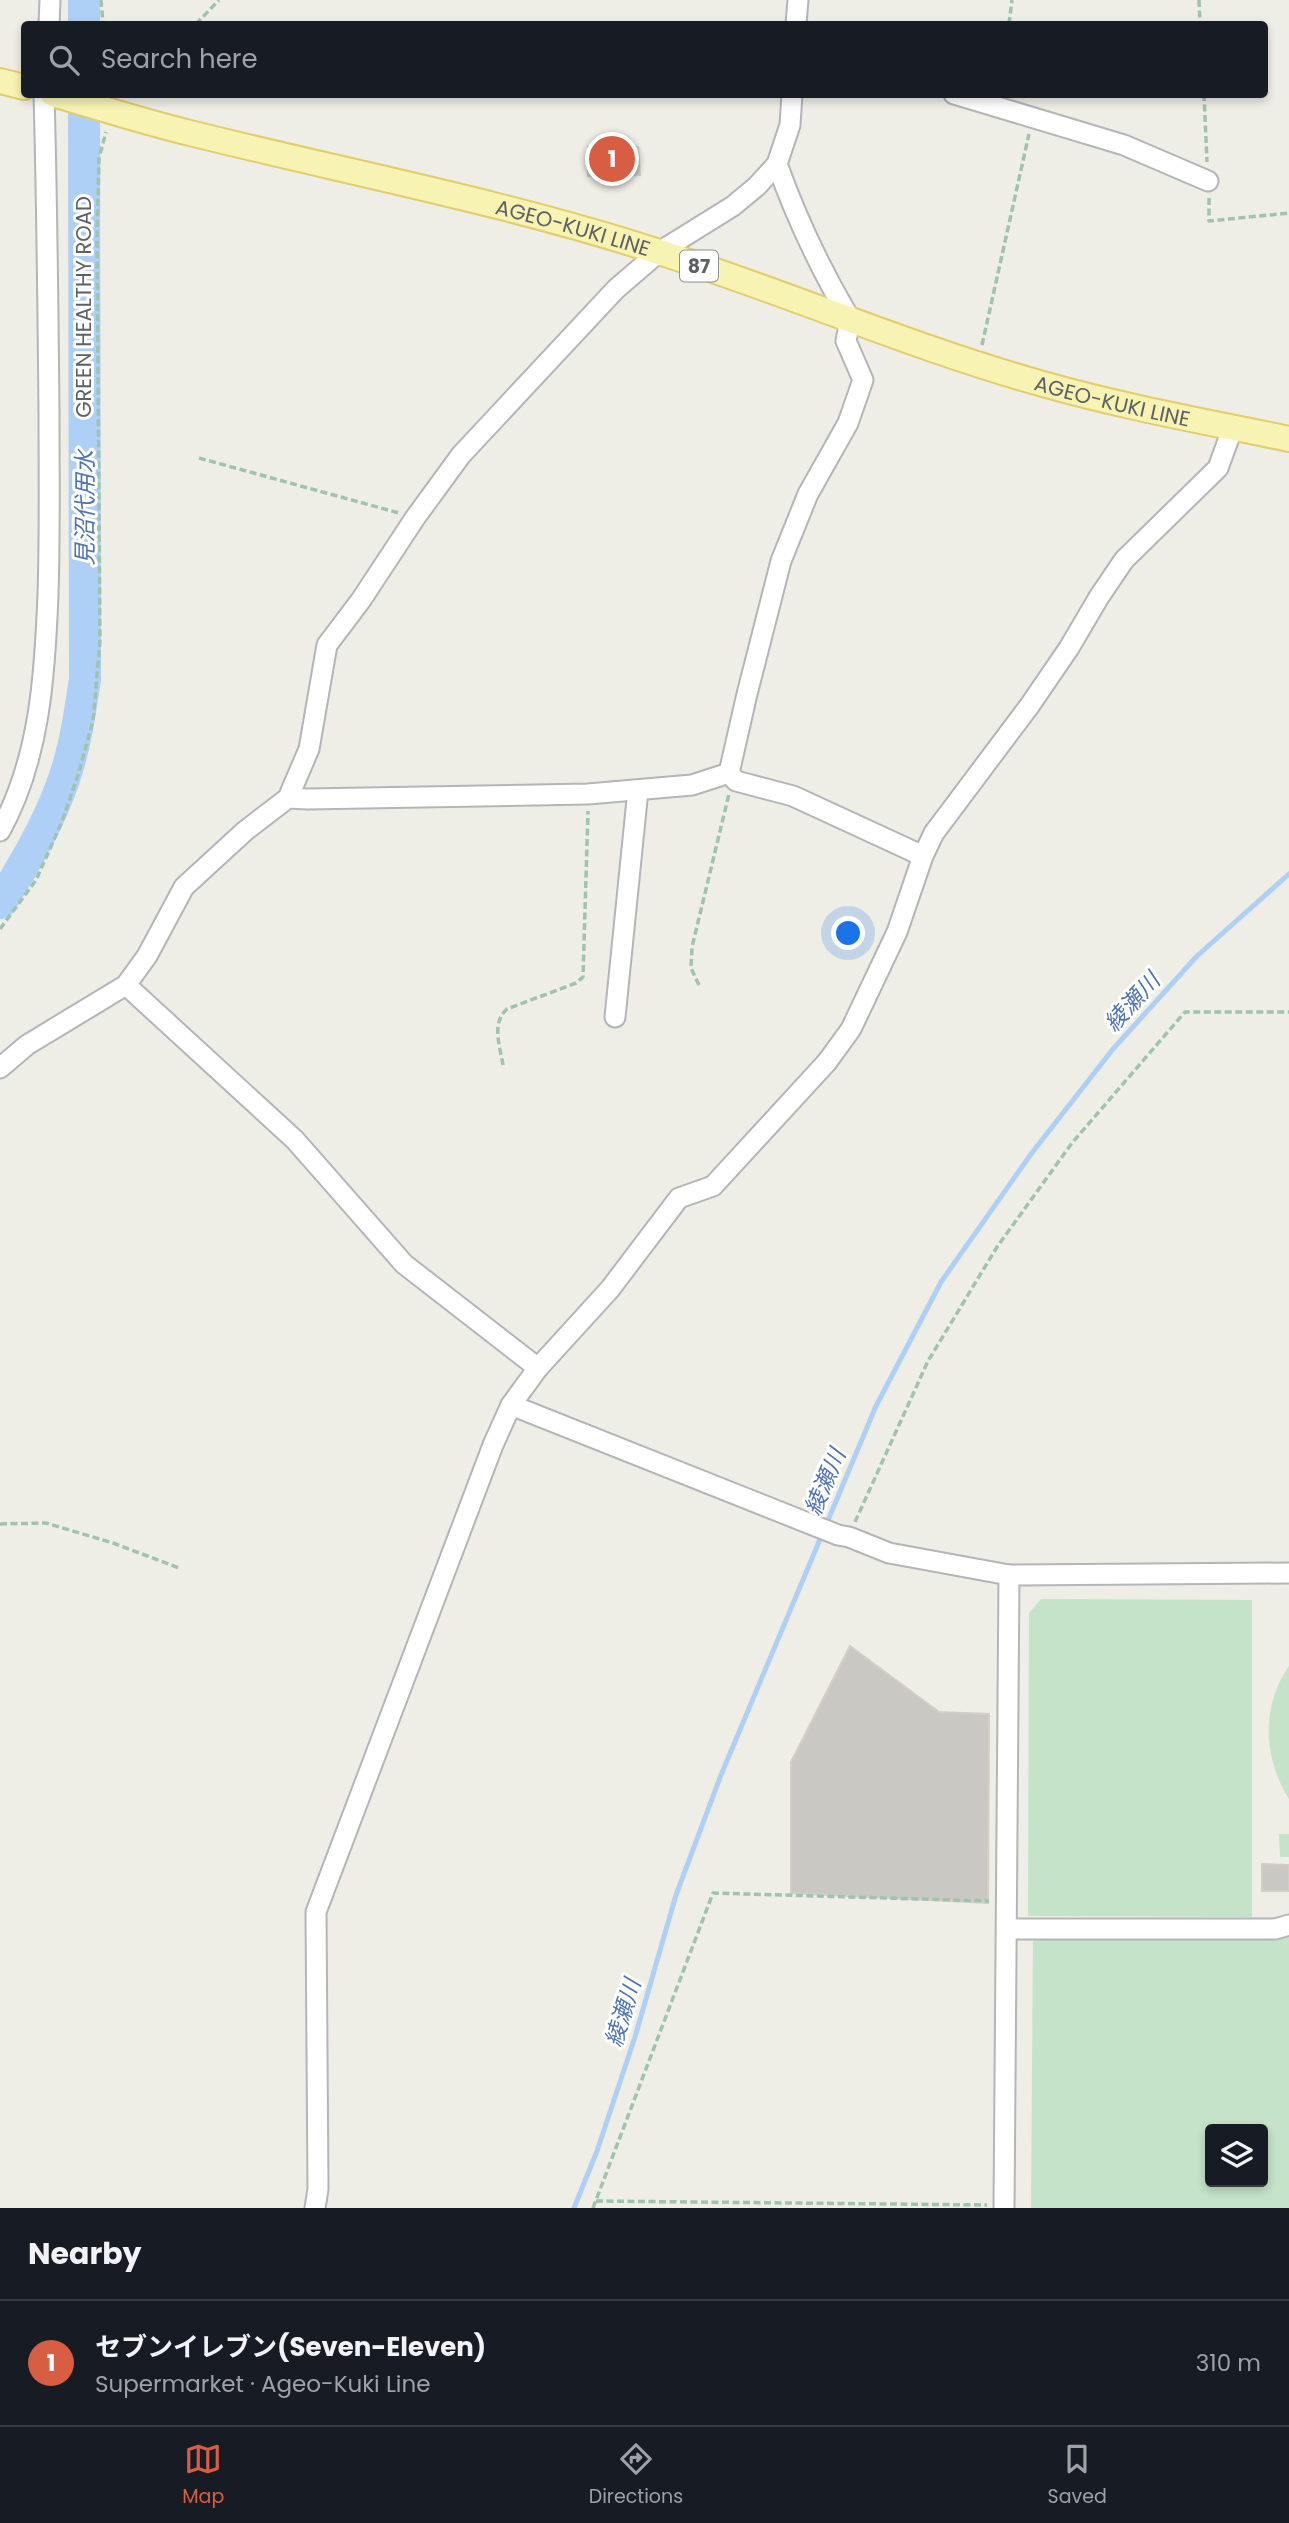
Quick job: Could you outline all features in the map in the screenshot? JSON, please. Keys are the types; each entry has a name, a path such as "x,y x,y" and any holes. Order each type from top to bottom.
{"main road":[{"path":"0,81 21,86"},
{"name":"AGEO-KUKI LINE","path":"67,98 189,133 446,193 659,251 978,364 1107,401 1289,439"}],"street":[{"path":"48,21 50,0"},
{"path":"796,21 798,0"},
{"path":"0,831 13,807 35,734 46,657 50,535 44,98"},
{"path":"0,1068 27,1045 127,985 147,956 184,887 245,831 288,798 309,749 327,645 415,518 461,455 616,289 659,251 733,206 757,186 777,164 790,125 792,98"},
{"path":"968,98 1124,145 1208,181"},
{"path":"733,777 747,694 781,561 808,494 848,424 863,380 846,341 850,319 789,199 777,164"},
{"path":"315,2208 318,2189 316,1912 493,1445 511,1405 538,1367 610,1289 679,1198 713,1186 827,1062 851,1029 897,932 923,856 934,833 1069,648 1124,560 1218,468 1233,427"},
{"path":"288,798 588,794 692,785 733,777 793,796 923,856"},
{"path":"615,1017 638,790"},
{"path":"127,985 295,1140 404,1264 538,1367"},
{"path":"511,1405 889,1553 1009,1575 1289,1573"},
{"path":"1004,2207 1009,1575"},
{"path":"1007,1929 1262,1929 1289,1925"}],"path":[{"path":"101,0 103,21"},
{"path":"199,21 219,0"},
{"path":"1009,21 1012,0"},
{"path":"1199,0 1200,21"},
{"path":"1204,98 1209,221 1289,213"},
{"name":"GREEN HEALTHY ROAD","path":"0,929 36,880 61,824 93,721 100,641 99,158 109,110"},
{"path":"978,364 1033,116"},
{"path":"199,458 415,518"},
{"path":"699,985 691,968 692,947 733,777"},
{"path":"502,1065 497,1027 500,1015 507,1009 576,983 583,977 588,794"},
{"path":"849,1537 905,1408 947,1327 997,1247 1072,1143 1185,1012 1289,1012"},
{"path":"0,1524 46,1523 113,1543 180,1568"},
{"path":"593,2208 713,1893 1007,1901"},
{"path":"596,2201 1004,2207"}],"green space":[{"path":"1041,1599 1252,1600 1252,1917 1028,1916 1029,1613"},
{"path":"1289,1666 1289,1799 1274,1767 1269,1732 1274,1698"},
{"path":"1279,1834 1289,1834 1289,1857 1280,1857"},
{"path":"1033,1933 1289,1936 1289,2208 1031,2208"}],"building":[{"path":"588,147 638,147 640,175 588,176"},
{"path":"850,1646 939,1712 989,1714 988,1903 791,1893 791,1762"},
{"path":"1262,1864 1289,1865 1289,1891 1262,1891"}],"waterway":[{"name":"見沼代用水","path":"84,0 84,21"},
{"name":"見沼代用水","path":"0,903 36,843 58,795 74,742 85,679 84,98"},
{"name":"綾瀬川","path":"574,2208 597,2151 635,2037 676,1895 721,1775 876,1406 941,1282 1031,1154 1113,1049 1197,956 1289,874"}],"place":[{"name":"セブンイレブン(Seven-Eleven)","path":"612,159"}]}
